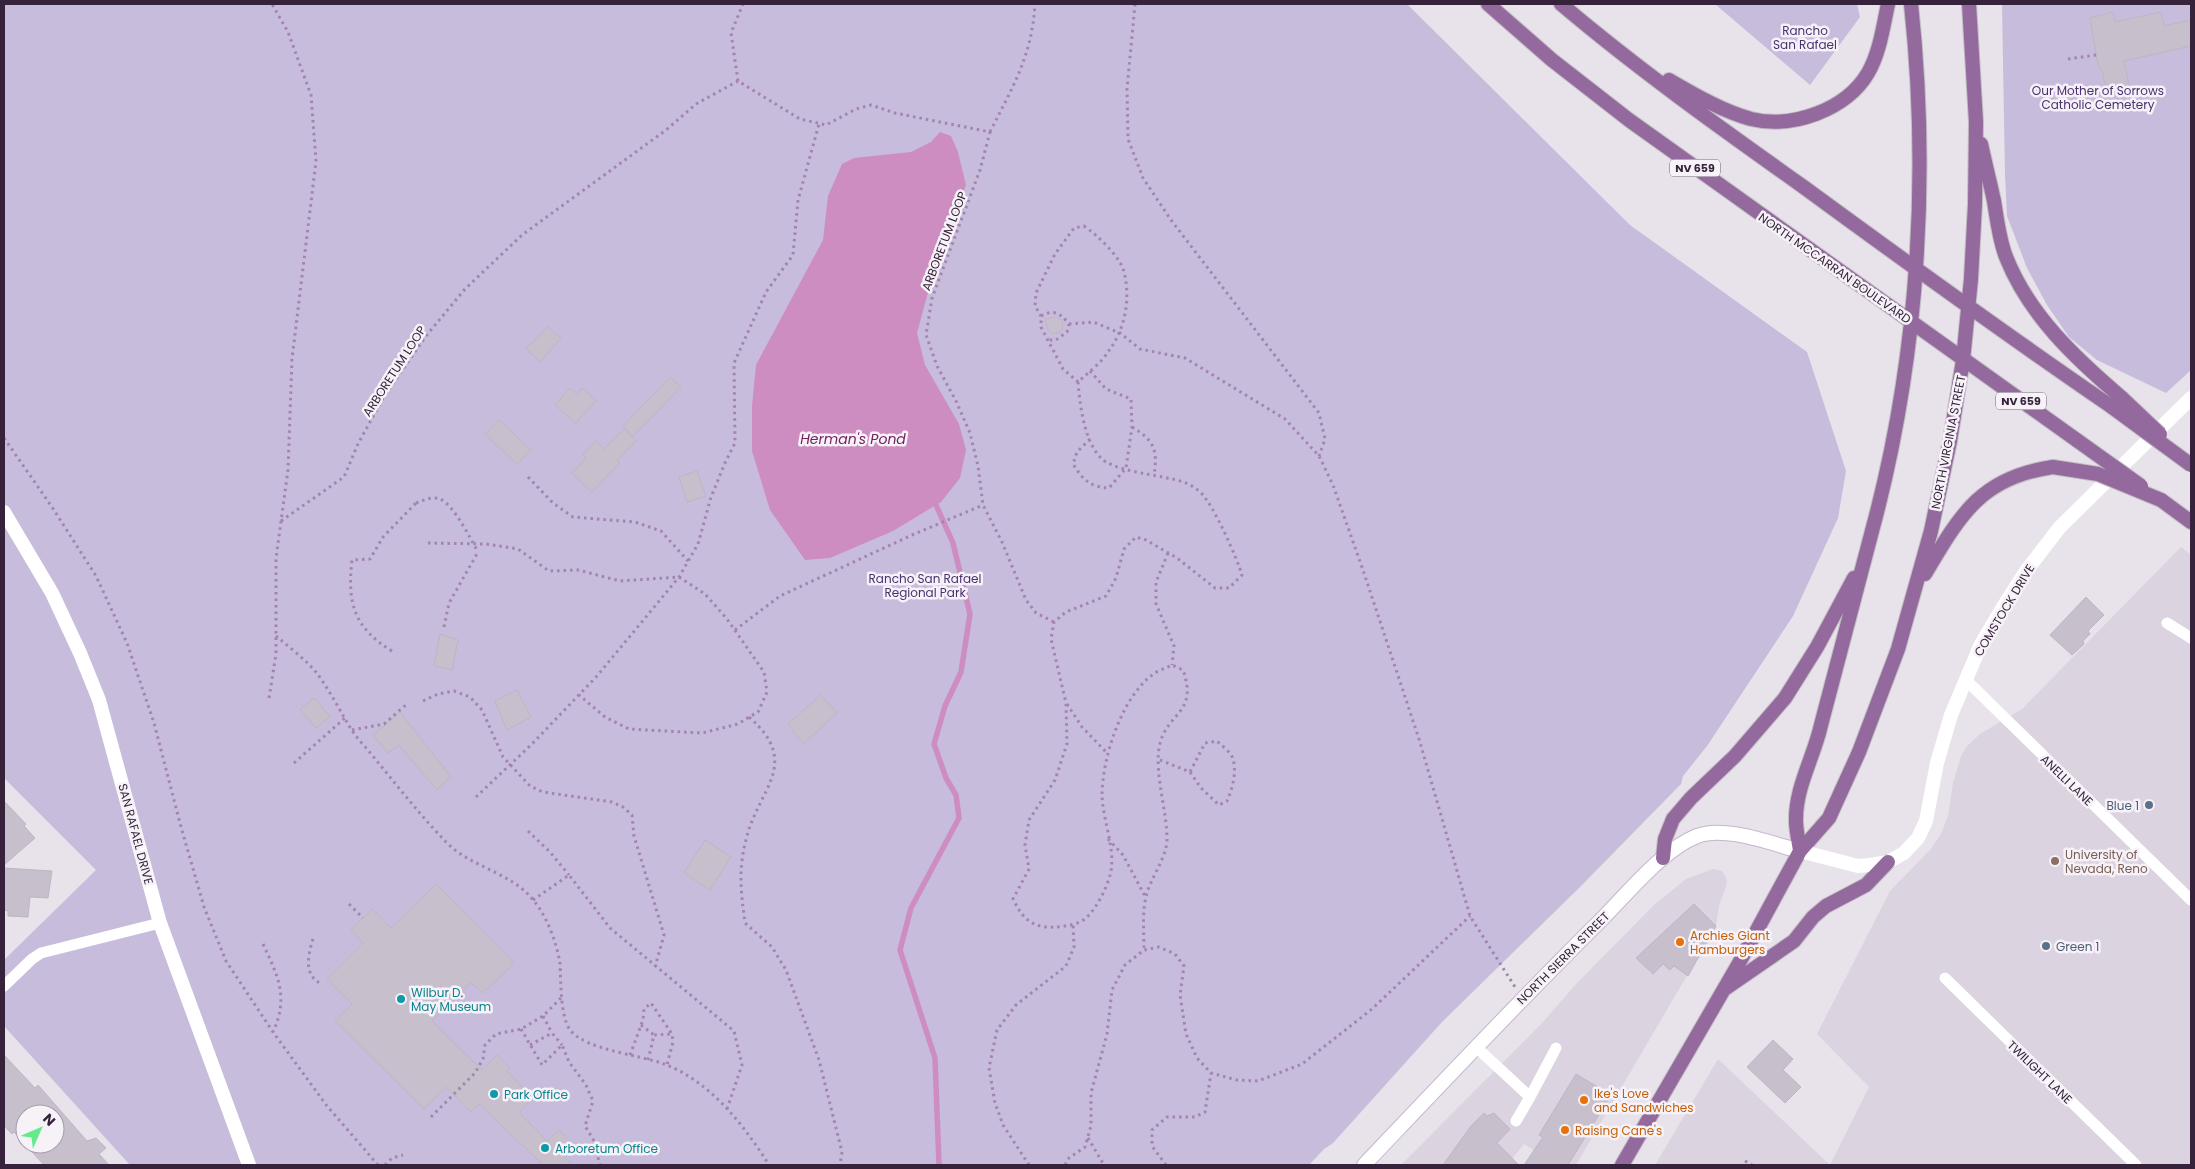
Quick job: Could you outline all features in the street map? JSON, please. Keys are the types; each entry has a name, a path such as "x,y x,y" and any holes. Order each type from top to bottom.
{"main road":[{"name":"NORTH MCCARRAN BOULEVARD","path":"1488,4 1552,60 1636,125 2191,522"},
{"path":"1561,4 1622,54 1967,307 2191,464"},
{"path":"1622,54 1710,103 1753,119 1782,121 1808,116 1831,108 1850,94 1868,74 1878,49 1888,4"},
{"path":"1800,851 1796,822 1798,802 1820,732 1878,510 1904,375 1916,268 1918,117 1911,4"},
{"name":"NORTH VIRGINIA STREET","path":"1622,1165 1724,990 1800,851 1829,818 1880,702 1916,590 1940,490 1963,360 1971,279 1975,204 1976,122 1969,4"},
{"path":"1976,122 1998,226 2006,256 2016,278 2042,317 2069,350 2191,464"},
{"path":"1916,590 1956,525 1974,501 1993,486 2012,476 2053,467 2098,474 2161,500"},
{"path":"1663,858 1665,838 1673,819 1691,798 1735,756 1786,698 1863,562"},
{"path":"1724,990 1794,941 1819,911 1866,885 1888,862"}],"street":[{"name":"COMSTOCK DRIVE","path":"1800,851 1858,866 1888,862 1904,853 1918,838 1926,821 1940,754 1951,715 1981,644 2003,607 2026,570 2060,527 2191,398"},
{"name":"SAN RAFAEL DRIVE","path":"4,512 52,594 80,653 98,700 160,923 249,1165"},
{"name":"NORTH SIERRA STREET","path":"1364,1165 1523,998 1663,858 1697,836 1711,832 1731,834 1800,851"}],"lane":[{"path":"2167,623 2191,638"},
{"name":"ANELLI LANE","path":"1965,679 2191,900"},
{"path":"4,986 32,959 41,953 160,923"},
{"name":"TWILIGHT LANE","path":"1945,978 2136,1165"},
{"path":"1476,1047 1530,1096"},
{"path":"1516,1121 1556,1048"}],"path":[{"path":"269,698 276,654 276,558 288,470 292,359 316,161 311,95 288,32 272,4"},
{"path":"743,4 731,33 738,81 800,119 826,125 856,109 871,105 935,122 990,132"},
{"name":"ARBORETUM LOOP","path":"1035,4 1034,29 1024,64 990,132 980,170 932,298 926,335 937,366 956,401 970,433 978,466 983,505 1002,542 1026,600 1036,613 1054,622"},
{"path":"1135,4 1127,89 1128,139 1143,178 1171,220 1319,414 1325,440 1319,456"},
{"path":"2068,60 2096,55"},
{"name":"ARBORETUM LOOP","path":"281,521 344,477 358,444 383,398 426,336 465,289 522,236 666,130 696,104 738,81"},
{"path":"476,797 579,695 644,622 679,577 698,544 711,497 724,463 735,442 734,363 766,292 793,255 798,200 819,124"},
{"path":"1078,382 1108,353 1120,333 1127,309 1124,270 1101,239 1084,226 1074,228 1055,254 1036,293 1035,306 1041,316 1041,327 1063,369 1078,382 1080,409 1090,439 1101,459 1118,467 1186,482 1202,493 1222,528 1242,575 1229,588 1215,588 1168,553 1146,540 1136,537 1124,549 1116,578 1106,596 1066,612 1054,622 1051,639 1066,703 1066,744 1055,780 1029,820 1025,845 1029,869 1014,899 1021,914 1034,925 1052,928 1073,924 1086,918 1100,898 1111,872 1111,853 1102,795 1113,734 1130,700 1154,674 1172,665"},
{"path":"1041,316 1051,311 1056,312 1069,324 1094,322 1120,333 1140,349 1186,358 1285,419 1319,456 1333,485 1419,739 1470,916 1523,998"},
{"path":"1048,340 1056,340 1067,332 1069,324"},
{"path":"1090,370 1106,389 1131,399 1132,427 1126,468 1109,488 1095,487 1079,474 1073,464 1077,452 1090,439"},
{"path":"1132,427 1145,435 1154,445 1156,464 1154,475"},
{"path":"4,438 52,507 96,576 127,643 154,723 204,908 226,961 272,1032 327,1106 378,1165"},
{"path":"528,477 553,503 573,517 635,522 661,531 688,561"},
{"path":"392,651 374,640 359,622 350,594 352,560 370,559 383,537 416,503 430,498 440,499 449,506 478,552 449,603 444,627"},
{"path":"735,630 780,596 912,535 983,505"},
{"path":"428,543 486,544 518,549 549,571 578,570 620,581 679,577 705,594 735,630 764,672 767,692 758,712 738,724 702,733 629,729 605,716 579,695"},
{"path":"1168,553 1156,582 1156,604 1174,646 1172,665"},
{"path":"276,636 315,671 348,725 412,805 447,843 478,865 507,878 534,900 548,924 560,962 561,998 570,1030 582,1040 667,1065 699,1082 727,1109 754,1141 769,1165"},
{"path":"1144,950 1146,897 1167,841 1160,788 1159,748 1169,724 1187,702 1188,684 1183,670 1172,665"},
{"path":"422,701 438,694 454,691 470,697 482,710 498,748 510,765 530,786 543,792 612,802 623,806 632,816 634,836 664,935 655,966"},
{"path":"1066,703 1082,727 1108,754"},
{"path":"352,730 384,724 407,704"},
{"path":"749,717 763,729 776,758 771,780 746,838 740,878 745,923 772,947 786,970 819,1060 842,1152 840,1165"},
{"path":"294,762 345,718"},
{"path":"1160,760 1190,772 1211,799 1219,805 1227,801 1233,789 1233,758 1226,748 1217,741 1204,742 1190,772"},
{"path":"528,831 550,852 610,928 734,1031 742,1065 727,1109"},
{"path":"1108,838 1123,855 1146,897"},
{"path":"534,900 569,875"},
{"path":"349,904 363,918"},
{"path":"1065,1165 1069,1158 1085,1147 1088,1138 1091,1126 1091,1093 1107,1034 1112,990 1125,965 1144,950 1159,947 1176,954 1184,966 1180,996 1186,1034 1197,1058 1211,1072 1237,1080 1258,1081 1302,1064 1372,1009 1470,916"},
{"path":"1027,1164 1003,1125 995,1103 990,1068 997,1030 1016,1005 1066,966 1074,947 1073,924"},
{"path":"314,939 308,954 308,968 314,978 322,984"},
{"path":"263,944 280,978 280,1016 272,1032"},
{"path":"431,1117 475,1073 483,1059 486,1044 496,1034 521,1029 543,1016 561,998"},
{"path":"630,1055 641,1025 644,1009 651,1003 672,1034 674,1042 667,1065"},
{"path":"543,1016 552,1033 562,1045 569,1062 586,1085 592,1101 585,1126 592,1138 600,1165"},
{"path":"641,1025 654,1035 672,1034"},
{"path":"521,1029 542,1065 562,1045"},
{"path":"530,1045 552,1033"},
{"path":"648,1060 654,1035"},
{"path":"1166,1165 1152,1146 1152,1130 1167,1117 1195,1117 1205,1112 1211,1072"},
{"path":"1088,1138 1104,1165"},
{"path":"384,1165 392,1158 403,1155"},
{"path":"1745,1161 1752,1165"}],"shaded area":[{"name":"University of Nevada, Reno","path":"2181,547 2191,555 2191,1165 1830,1165 1869,1087 1817,1034 1890,891 1930,850 1941,834 1948,816 1953,783 1961,756 1967,746 1980,734 2022,709"},
{"path":"1713,869 1722,871 1727,883 1719,906 1716,926 1576,1165 1557,1165 1524,1144 1507,1165 1401,1165 1544,1021 1576,984 1654,905 1686,879"},
{"path":"1718,1059 1830,1165 1655,1165"}],"green space":[{"name":"Rancho San Rafael Regional Park","path":"4,4 1407,4 1630,225 1807,352 1846,471 1838,518 1793,616 1707,746 1683,776 1681,784 1580,887 1442,1022 1333,1143 1324,1149 1309,1165 130,1165 4,1026 4,960 96,870 4,778"},
{"name":"Rancho San Rafael","path":"1715,4 1857,4 1860,17 1810,85"},
{"name":"Our Mother of Sorrows Catholic Cemetery","path":"2002,4 2191,4 2191,370 2166,393 2097,360 2069,337 2047,305 2027,268 2007,216"}],"water":[{"name":"Herman's Pond","path":"940,132 951,136 958,152 966,185 927,296 917,333 925,365 959,424 966,450 960,478 941,502 893,531 830,558 805,560 770,510 752,451 752,406 756,365 823,240 828,196 842,164 854,158 911,152 931,142"}],"building":[{"path":"2113,12 2115,22 2161,12 2164,26 2191,20 2191,46 2124,61 2129,85 2106,90 2102,70 2098,65 2090,18"},
{"path":"1057,317 1062,321 1063,328 1060,332 1053,334 1048,330 1045,319"},
{"path":"547,327 561,338 540,362 526,349"},
{"path":"670,377 681,387 633,436 623,426"},
{"path":"570,388 577,394 582,388 596,401 576,423 555,405"},
{"path":"499,420 531,450 517,464 485,434"},
{"path":"624,429 636,441 617,461 620,463 592,492 572,473 586,458 583,455 596,441 604,449"},
{"path":"697,471 706,496 687,502 679,477"},
{"path":"2086,597 2104,615 2088,631 2090,634 2083,641 2084,644 2072,655 2050,635"},
{"path":"440,634 458,640 452,670 434,666"},
{"path":"517,690 531,717 507,730 495,701"},
{"path":"821,695 837,713 803,744 788,724"},
{"path":"314,698 330,717 316,728 300,709"},
{"path":"400,712 451,777 437,790 399,745 388,753 373,735"},
{"path":"4,801 26,824 24,826 35,838 4,865"},
{"path":"705,840 731,857 710,890 684,873"},
{"path":"4,868 52,871 48,898 30,897 28,917 8,916 8,911 4,910"},
{"name":"Wilbur D. May Museum","path":"436,884 514,963 483,993 471,983 432,1021 482,1070 497,1055 510,1068 507,1071 533,1098 519,1112 547,1141 559,1130 571,1142 560,1153 572,1165 543,1165 479,1104 471,1112 446,1087 424,1109 335,1021 352,1004 327,979 363,943 351,930 372,909 391,928"},
{"name":"Archies Giant Hamburgers","path":"1694,904 1716,926 1688,976 1674,966 1670,970 1663,964 1653,974 1636,958"},
{"path":"1773,1040 1793,1059 1783,1070 1801,1087 1785,1103 1747,1067"},
{"path":"4,1055 35,1088 38,1085 55,1104 15,1104 15,1133 12,1134 4,1126"},
{"path":"1576,1074 1611,1095 1568,1165 1524,1165 1543,1137 1539,1135"},
{"path":"1484,1113 1487,1116 1494,1113 1510,1129 1497,1143 1519,1165 1443,1165 1471,1126"},
{"path":"65,1116 87,1141 96,1138 106,1148 99,1154 109,1165 44,1165 34,1154 65,1154"}],"waterway":[{"path":"936,505 953,543 970,614 961,672 945,706 934,744 946,778 956,795 959,818 911,908 900,950 935,1058 939,1165"}],"place":[{"name":"Blue 1","path":"2149,805"},
{"name":"University of Nevada, Reno","path":"2055,861"},
{"name":"Archies Giant Hamburgers","path":"1680,942"},
{"name":"Green 1","path":"2046,946"},
{"name":"Wilbur D. May Museum","path":"401,999"},
{"name":"Park Office","path":"494,1094"},
{"name":"Ike's Love and Sandwiches","path":"1584,1100"},
{"name":"Raising Cane's","path":"1565,1130"},
{"name":"Arboretum Office","path":"545,1148"}]}
